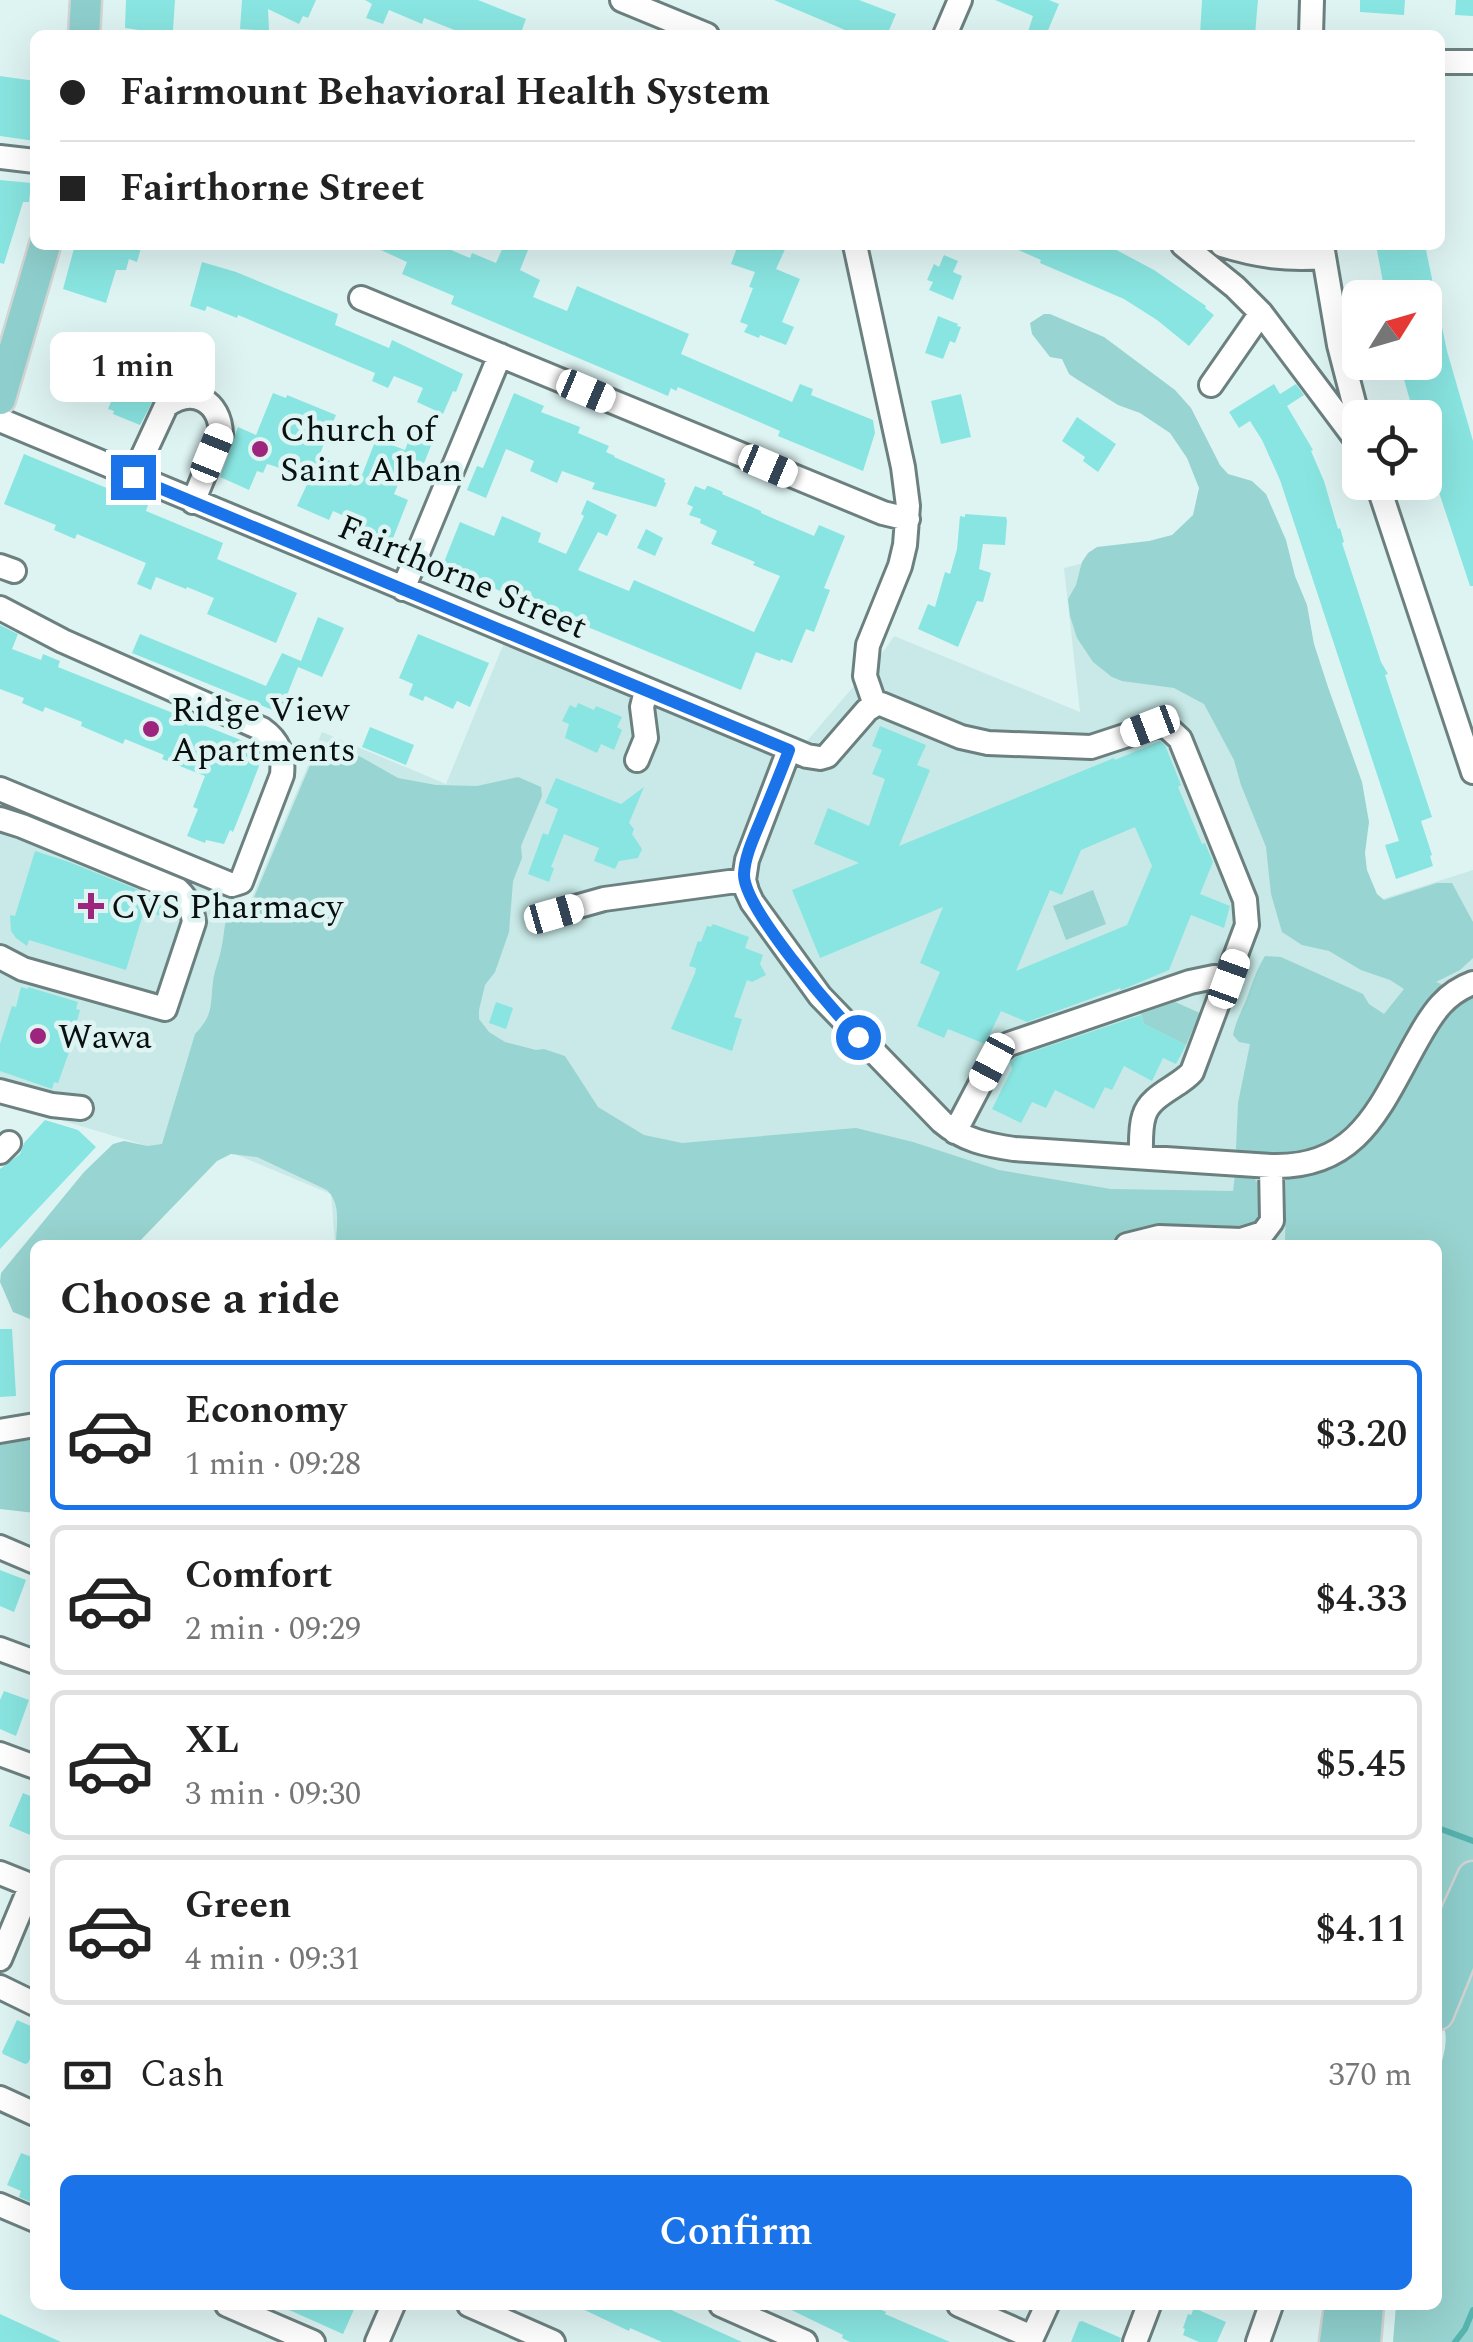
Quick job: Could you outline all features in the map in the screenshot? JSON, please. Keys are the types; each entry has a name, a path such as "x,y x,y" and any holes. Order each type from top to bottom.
{"main road":[{"path":"84,30 86,0"},
{"path":"0,399 5,364 43,250"},
{"path":"1442,1945 1473,1877"},
{"path":"1442,2004 1473,1928"},
{"path":"1335,2342 1339,2310"},
{"path":"1364,2342 1367,2310"}],"street":[{"path":"622,0 675,10 700,30"},
{"path":"947,30 960,0"},
{"path":"1311,30 1312,0"},
{"path":"1445,62 1473,62"},
{"path":"0,157 30,160"},
{"path":"856,250 905,478 908,518 900,566 868,644 865,676 875,705"},
{"path":"1190,250 1260,312 1342,421"},
{"path":"1240,250 1283,259 1323,251 1339,345 1353,400"},
{"path":"361,298 883,514 908,518"},
{"path":"1211,385 1260,312"},
{"path":"403,589 500,356"},
{"path":"133,477 166,406 186,396 198,398 216,412 220,434 193,502"},
{"name":"Fairthorne Street","path":"0,420 789,750"},
{"path":"1384,500 1473,772"},
{"path":"0,608 63,641 262,729 282,753 282,775 240,882 232,885 0,789"},
{"path":"636,760 646,738 642,707 646,691"},
{"path":"1140,1157 1145,1111 1192,1072 1247,925 1245,900 1174,732 1167,727 1150,726 1091,747 988,743 962,737 889,705 875,705 827,756 814,758 789,750 744,870 752,902 820,996 905,1085 954,1132 990,1146 1014,1149 1272,1166 1316,1162 1355,1139 1378,1109 1440,1005 1456,990 1473,982"},
{"path":"0,957 23,970 165,1009 194,922 186,898 178,890 6,821"},
{"path":"554,914 604,899 744,880"},
{"path":"954,1132 996,1054 1009,1044 1190,982 1214,977 1229,979"},
{"path":"0,1091 52,1106 81,1108"},
{"path":"1147,1240 1240,1240 1263,1233 1272,1221 1272,1166"},
{"path":"0,1431 30,1427"},
{"path":"0,1548 30,1560"},
{"path":"0,1648 30,1660"},
{"path":"0,1754 30,1765"},
{"path":"0,1872 30,1885"},
{"path":"0,1959 30,1893"},
{"path":"0,1987 30,2002"},
{"path":"0,2098 30,2112"},
{"path":"0,2204 30,2218"},
{"path":"239,2310 313,2342"},
{"path":"377,2342 391,2310"},
{"path":"480,2310 553,2342"},
{"path":"732,2310 805,2342"},
{"path":"969,2310 1032,2340 1045,2310"},
{"path":"1134,2342 1148,2310"},
{"path":"1258,2342 1269,2310"}],"shaded area":[{"path":"1044,314 1104,337 1175,390 1191,408 1220,465 1228,474 1252,481 1266,494 1286,540 1307,605 1314,644 1362,782 1369,822 1367,870 1377,894 1384,900 1437,883 1452,883 1473,922 1473,958 1436,982 1444,985 1416,1021 1363,1113 1332,1142 1308,1152 1253,1155 1236,1149 1238,1103 1250,1044 1239,1042 1233,1035 1265,956 1281,957 1363,994 1369,1004 1384,1014 1404,989 1329,951 1302,945 1282,932 1271,894 1266,847 1234,760 1204,704 1174,688 1112,677 1093,662 1077,638 1068,599 1088,553 1097,547 1172,535 1193,515 1199,488 1187,458 1170,433 1069,374 1062,359 1050,357 1032,334 1030,323"},
{"path":"1195,535 1370,903 1473,870 1473,1462 1442,1270 1442,1240 335,1240 331,1194 213,1145 198,1161 0,1102 0,804 250,902 322,732 446,784 504,643 789,762 894,636 1080,712 1064,568"},
{"path":"323,747 338,749 398,778 436,785 477,786 518,777 541,787 542,796 521,846 522,858 513,881 509,932 495,972 485,985 479,1019 489,1032 505,1042 565,1056 598,1107 644,1135 682,1143 856,1128 999,1170 1111,1189 1233,1191 1235,1175 1253,1177 1257,1182 1258,1220 1248,1230 1157,1229 1117,1240 336,1240 336,1209 327,1190 257,1157 231,1154 217,1161 141,1240 30,1240 30,1319 13,1312 0,1282 1,1273 84,1172 113,1144 162,1144 195,1034 210,1010 228,916 234,903 252,902 316,751"},
{"path":"1093,890 1106,924 1066,940 1053,906"},
{"path":"1473,993 1473,2342 1393,2342 1396,2310 1442,2310 1442,2060 1446,2036 1442,2022 1442,1240 1285,1240 1286,1179 1335,1165 1365,1142 1452,1006"},
{"path":"1175,1002 1200,1013 1186,1045 1144,1024 1141,1014"},
{"path":"30,1439 30,1512 0,1509 0,1445"}],"building":[{"path":"126,0 175,0 173,30 125,28"},
{"path":"242,0 316,0 308,18 303,16 299,24 268,9 269,30 240,29"},
{"path":"365,0 478,0 526,19 522,30 454,30 424,18 422,24 389,10 383,24 366,18 372,4"},
{"path":"774,0 859,0 896,14 889,30 845,30"},
{"path":"995,0 1049,0 1059,4 1048,30 1029,30 1033,16"},
{"path":"1202,0 1258,0 1255,30 1200,30"},
{"path":"1360,0 1405,0 1404,15 1360,12"},
{"path":"1456,0 1473,0 1473,16 1455,15"},
{"path":"0,76 30,80 30,140 0,136"},
{"path":"0,180 30,183 29,202 23,202 4,264 0,263"},
{"path":"74,250 140,250 137,262 129,259 126,270 116,270 106,303 63,289"},
{"path":"381,250 451,250 496,263 502,250 528,250 520,270 540,280 533,297 567,311 577,286 689,334 681,354 792,402 800,384 813,389 811,395 873,420 875,433 863,471 778,436 780,431 678,387 676,391 671,388 668,396 451,304 454,296 402,274 407,262"},
{"path":"736,250 785,250 776,269 800,279 782,322 794,327 786,345 744,332 748,325 740,322 755,272 731,264"},
{"path":"1018,250 1116,250 1154,270 1214,315 1189,346 1124,299 1040,263 1041,260"},
{"path":"1377,250 1426,250 1432,280 1383,280"},
{"path":"944,255 958,261 953,272 962,276 953,300 929,290 933,282 927,280 934,264 939,267"},
{"path":"202,262 338,314 335,325 389,348 392,340 463,374 456,392 453,391 443,414 417,402 423,388 394,376 388,388 372,381 375,373 238,315 237,318 207,306 205,311 190,306"},
{"path":"938,316 961,327 943,359 925,353"},
{"path":"1442,327 1473,441 1473,586 1442,500 1442,400 1410,400 1404,380 1442,380"},
{"path":"175,355 195,364 188,381 168,373"},
{"path":"1274,384 1280,394 1296,384 1304,395 1287,406 1313,450 1324,481 1432,817 1421,821 1433,866 1396,879 1385,845 1399,841 1280,480 1250,421 1239,428 1229,412"},
{"path":"118,385 156,395 140,425 108,409"},
{"path":"273,393 336,415 319,456 362,475 376,439 405,450 412,432 433,441 420,473 406,466 394,494 408,500 390,546 354,530 358,522 333,511 329,520 297,506 309,480 267,464 263,473 257,471 249,490 220,477 238,427 256,435"},
{"path":"514,393 544,406 541,412 580,427 578,433 609,446 606,452 614,457 665,479 656,507 592,489 595,483 562,471 557,483 530,471 534,461 506,449 486,498 467,490 477,466 483,468"},
{"path":"961,394 971,437 941,444 931,401"},
{"path":"1077,417 1116,444 1098,472 1062,441"},
{"path":"24,454 148,505 146,511 223,543 217,559 297,593 276,643 207,614 214,598 156,577 151,590 137,584 146,563 77,534 75,539 54,530 56,525 4,504"},
{"path":"695,486 705,490 709,486 814,536 819,525 845,536 824,588 830,590 814,632 806,629 792,663 756,652 741,690 442,567 460,522 494,536 502,516 541,533 538,542 566,554 584,516 581,514 587,500 617,515 607,536 598,532 578,570 629,591 634,580 754,632 780,576 711,544 717,531 689,515 693,507 687,504"},
{"path":"960,516 1006,517 1007,521 1005,545 983,544 979,569 991,573 983,602 977,601 958,647 918,629 928,604 935,607 945,572 950,574"},
{"path":"646,529 663,538 655,556 637,548"},
{"path":"318,617 344,628 322,677 298,667 280,713 132,653 140,634 266,686 282,653 301,661"},
{"name":"Ridge View Apartments","path":"0,625 18,634 12,649 41,660 43,654 60,661 58,667 183,717 185,711 200,718 198,723 261,748 264,753 249,792 224,844 206,840 205,843 187,836 205,776 125,739 123,744 81,726 82,722 45,707 43,712 22,703 24,698 0,689"},
{"path":"418,634 489,663 470,707 457,701 453,709 425,696 423,701 409,695 413,684 399,678"},
{"path":"578,703 622,717 617,727 622,730 614,750 601,744 597,753 565,738 569,724 562,721 570,705 576,708"},
{"path":"880,726 926,745 917,765 930,770 899,846 1160,741 1213,862 1200,894 1230,906 1224,928 1191,915 1169,970 1027,1022 1001,1011 985,1044 948,1029 944,1038 917,1026 940,972 920,963 943,907 820,958 792,890 859,863 814,844 828,808 869,826 885,779 872,774 882,750 872,746","holes":["1135,827 1152,866 1127,925 1016,971 1050,890 1062,895 1081,850"]},
{"path":"370,727 414,745 406,765 362,747"},
{"path":"556,778 621,804 644,787 629,823 642,849 638,858 619,861 615,869 594,861 599,848 564,834 549,882 528,874 543,833 548,835 558,809 545,803"},
{"name":"CVS Pharmacy","path":"35,851 166,901 161,916 144,911 126,970 29,940 27,946 16,938 11,931 10,915 15,916"},
{"path":"713,924 749,937 745,948 763,955 760,964 766,975 752,982 747,980 734,1017 742,1019 732,1051 671,1029 695,973 696,968 689,966 698,941 701,942 707,926"},
{"name":"Wawa","path":"21,987 78,1002 76,1009 80,1010 68,1055 52,1089 0,1071 0,1044"},
{"path":"496,1002 513,1008 506,1029 489,1023"},
{"path":"1141,1015 1144,1024 1186,1045 1176,1064 1163,1058 1152,1081 1124,1066 1112,1090 1105,1087 1094,1109 1055,1090 1046,1108 1032,1102 1021,1123 992,1109 1012,1069 1010,1062 1016,1057"},
{"path":"45,1120 78,1130 96,1147 0,1249 0,1169 20,1154 24,1143"},
{"path":"0,1329 12,1329 16,1396 0,1397"},
{"path":"0,1570 26,1580 14,1612 0,1606"},
{"path":"4,1691 29,1700 16,1736 0,1729 0,1700"},
{"path":"23,1793 30,1796 30,1835 9,1826"},
{"path":"17,2020 30,2026 28,2063 2,2052"},
{"path":"21,2153 30,2156 30,2202 19,2197 21,2191 7,2185"},
{"path":"289,2310 354,2310 343,2334"},
{"path":"585,2310 671,2310 742,2342 662,2342 630,2328 629,2331"},
{"path":"791,2310 881,2310 950,2342 850,2342"},
{"path":"1199,2310 1226,2322 1217,2342 1199,2342 1183,2335 1188,2314"},
{"path":"0,2314 61,2342 0,2342"},
{"path":"1082,2321 1121,2338 1120,2342 1071,2342"}],"waterway":[{"path":"1442,1829 1473,1841"},
{"path":"1455,2342 1473,2310"}],"place":[{"name":"Church of Saint Alban","path":"260,449"},
{"name":"Ridge View Apartments","path":"151,729"},
{"name":"CVS Pharmacy","path":"91,906"},
{"name":"Wawa","path":"38,1036"}],"route":[{"path":"133,477 789,750 752,843 744,880 752,902 804,975 858,1037"}]}
